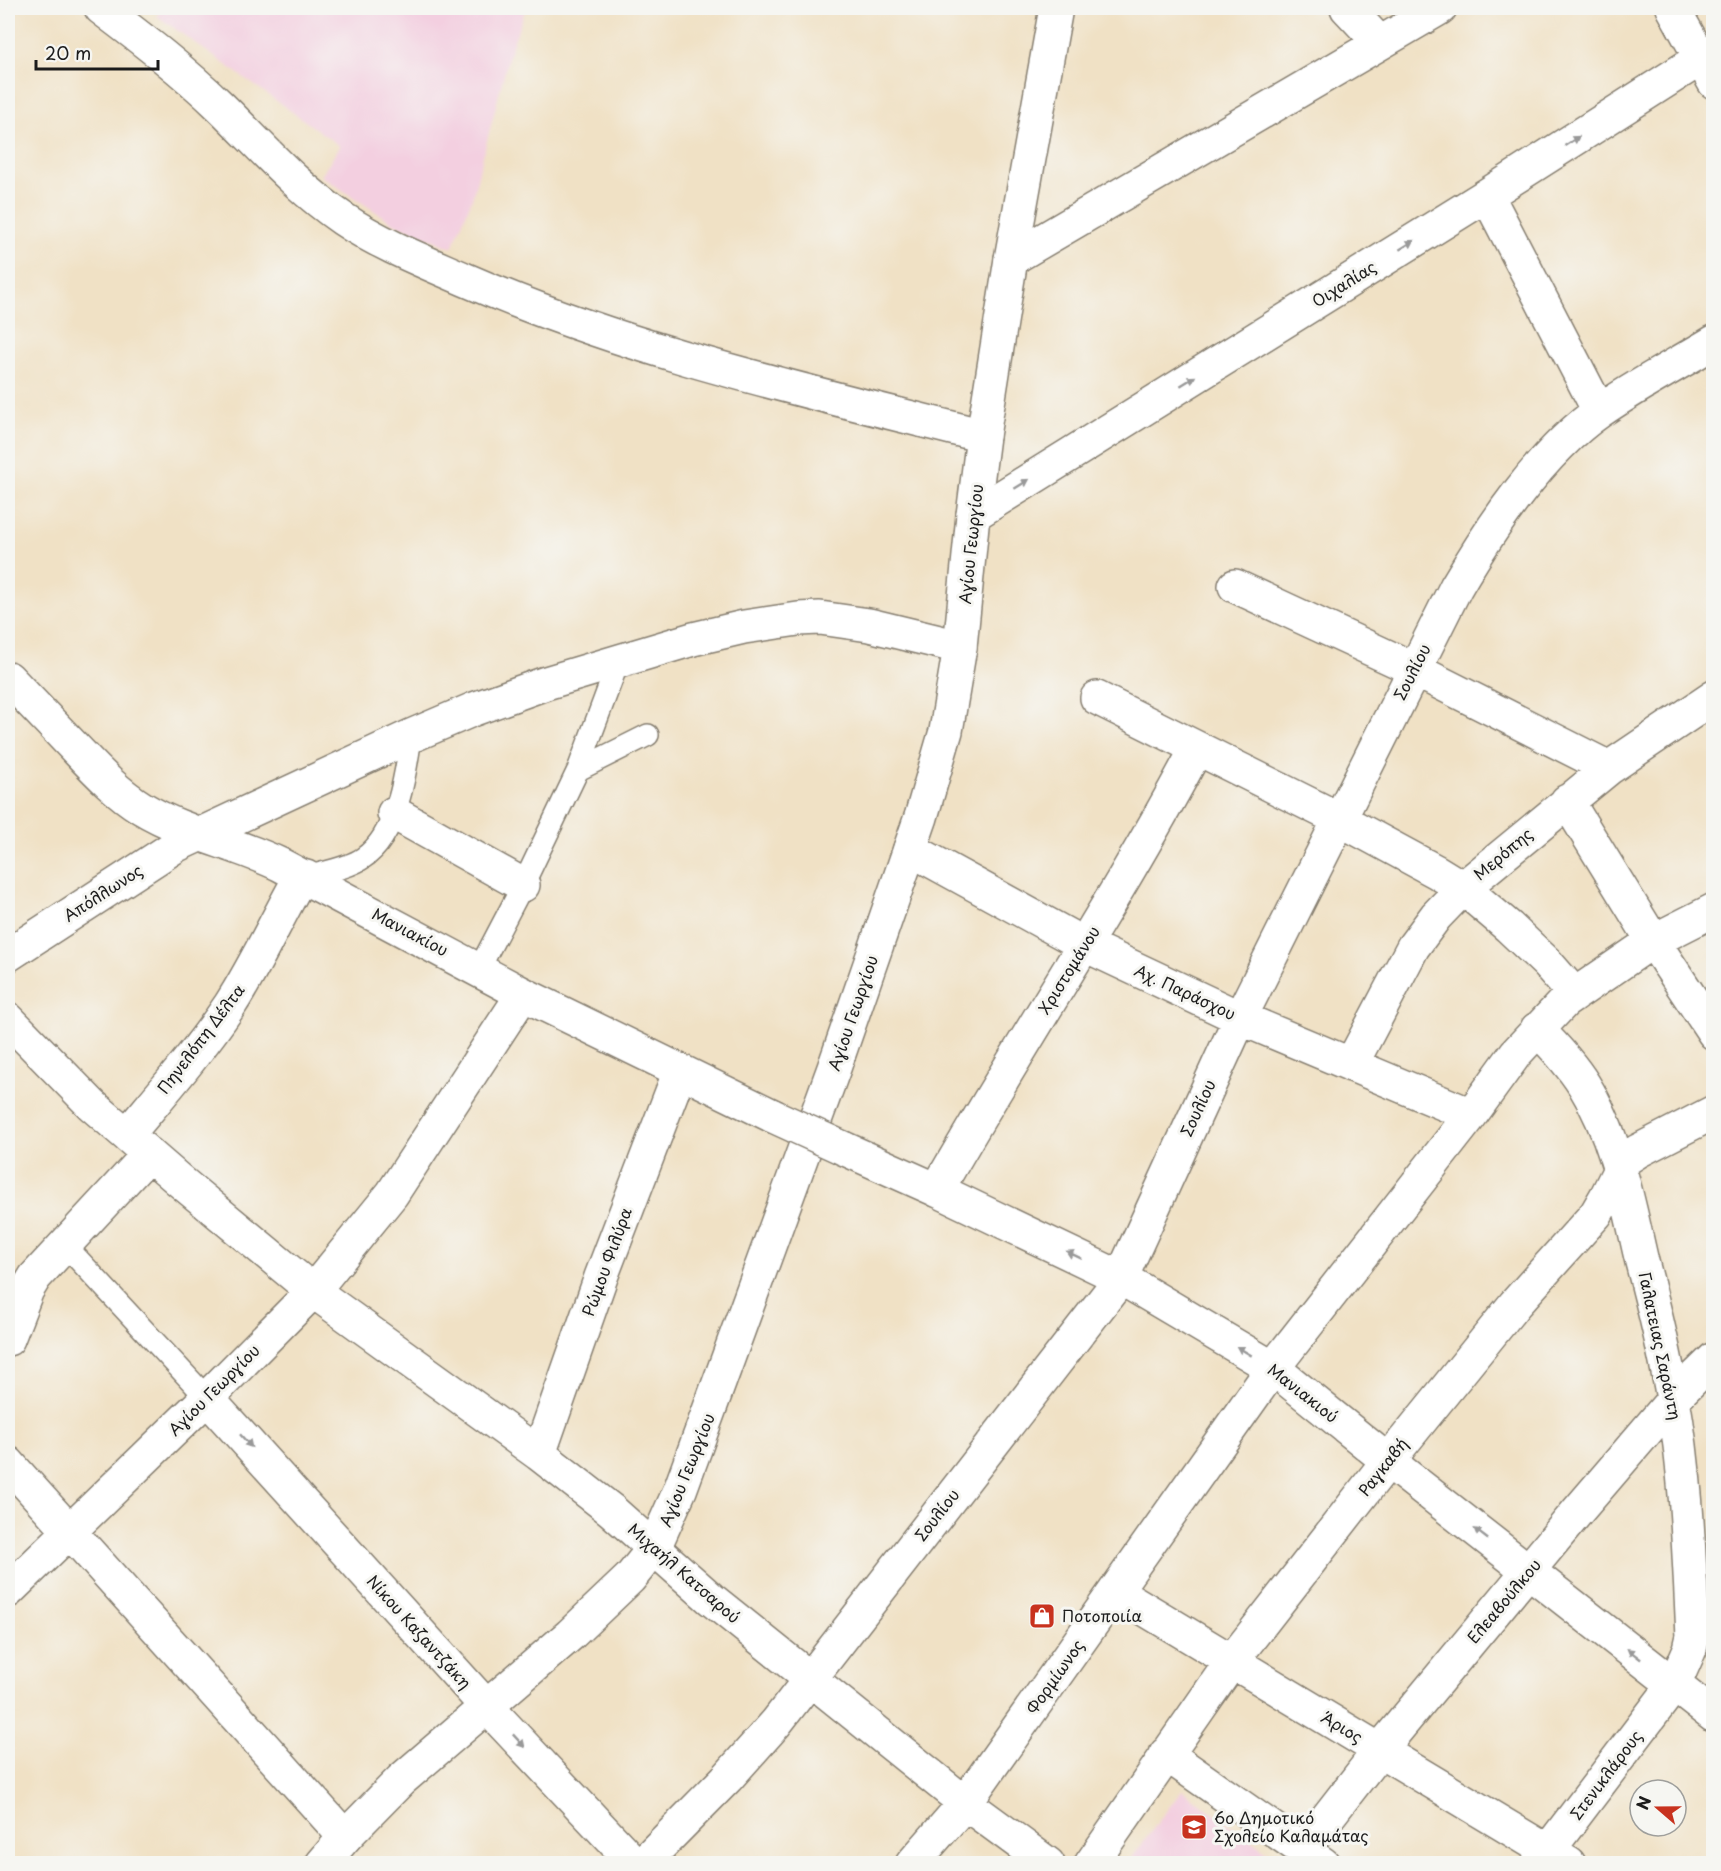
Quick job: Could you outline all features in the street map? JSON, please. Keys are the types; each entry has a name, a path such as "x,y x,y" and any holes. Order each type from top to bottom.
{"street":[{"path":"101,8 189,79 309,194 346,221 400,251 537,310 645,347 983,436"},
{"name":"Αγίου Γεωργίου","path":"322,1863 401,1780 603,1605 630,1578 654,1548 680,1490 834,1068 924,808 946,731 960,647 983,436 1011,259 1056,8"},
{"path":"1347,8 1380,43"},
{"path":"1011,259 1438,8"},
{"path":"1673,8 1709,63"},
{"name":"Οιχαλίας","path":"973,515 1487,195 1709,63"},
{"path":"1487,195 1599,411"},
{"name":"Σουλίου","path":"642,1863 727,1778 776,1723 1120,1278 1240,1018 1413,670 1456,587 1490,532 1552,454 1599,411 1713,342"},
{"path":"1236,586 1413,670 1609,768"},
{"name":"Απόλλωνος","path":"8,955 177,845 474,709 619,660 744,627 820,618 869,625 960,647"},
{"name":"Μανιακίου","path":"8,678 95,769 128,798 153,814 201,835 272,860 523,994 843,1148"},
{"name":"Μερόπης","path":"1351,1065 1413,947 1436,916 1462,888 1609,768 1713,697"},
{"path":"1097,698 1339,819 1437,872 1462,888 1509,927 1547,963 1575,995"},
{"name":"Χριστομάνου","path":"937,1190 1017,1053 1085,945 1156,825 1197,748"},
{"path":"1567,801 1713,1034"},
{"path":"394,813 523,885"},
{"name":"Αχ. Παράσχου","path":"910,849 1085,945 1240,1018 1471,1114"},
{"name":"Πηνελόπη Δέλτα","path":"8,1339 27,1290 35,1277 65,1245 138,1145 203,1042 245,981 294,888 306,877"},
{"name":"Φορμίωνος","path":"912,1863 965,1803 1273,1368 1516,1053 1537,1029 1575,995 1653,941 1713,910"},
{"name":"Αγίου Γεωργίου","path":"8,1591 313,1292 392,1194 523,994"},
{"name":"Μιχαήλ Κατσαρού","path":"8,1019 92,1105 313,1292 624,1520 689,1581 965,1803 1048,1863"},
{"name":"Γαλατειας Σαράντη","path":"1537,1029 1570,1065 1588,1091 1611,1145 1620,1169 1653,1304 1673,1400 1683,1477 1693,1636 1674,1685"},
{"name":"Ρώμου Φιλύρα","path":"538,1455 601,1277 680,1071"},
{"name":"Ραγκαβή","path":"1091,1863 1232,1661 1388,1461 1515,1304 1596,1214 1627,1158 1638,1150 1713,1112"},
{"name":"Μανιακιού","path":"843,1148 937,1190 1120,1278 1273,1368 1528,1572 1713,1716"},
{"name":"Ελεαβούλκου","path":"1313,1856 1380,1750 1673,1400 1713,1359"},
{"name":"Νίκου Καζαντζάκη","path":"207,1398 486,1706 635,1863"},
{"path":"8,1463 345,1838"},
{"name":"Άριος","path":"1115,1592 1380,1750 1552,1859"},
{"name":"Στενικλάρους","path":"1552,1859 1674,1685"},
{"path":"1166,1754 1313,1856"}],"lane":[{"path":"479,969 523,885 578,770 619,660"},
{"path":"578,770 648,735"},
{"path":"306,877 356,862 372,852 383,837 394,813 405,778 411,736"},
{"path":"65,1245 207,1398"}],"shaded area":[{"path":"162,8 526,8 510,51 472,199 452,248 393,223 321,176 340,146 157,16"},
{"name":"6ο Δημοτικό Σχολείο Καλαμάτας","path":"1182,1790 1282,1863 1128,1863"}],"place":[{"name":"Ποτοποιία","path":"1042,1616"},
{"name":"6ο Δημοτικό Σχολείο Καλαμάτας","path":"1194,1827"}]}
